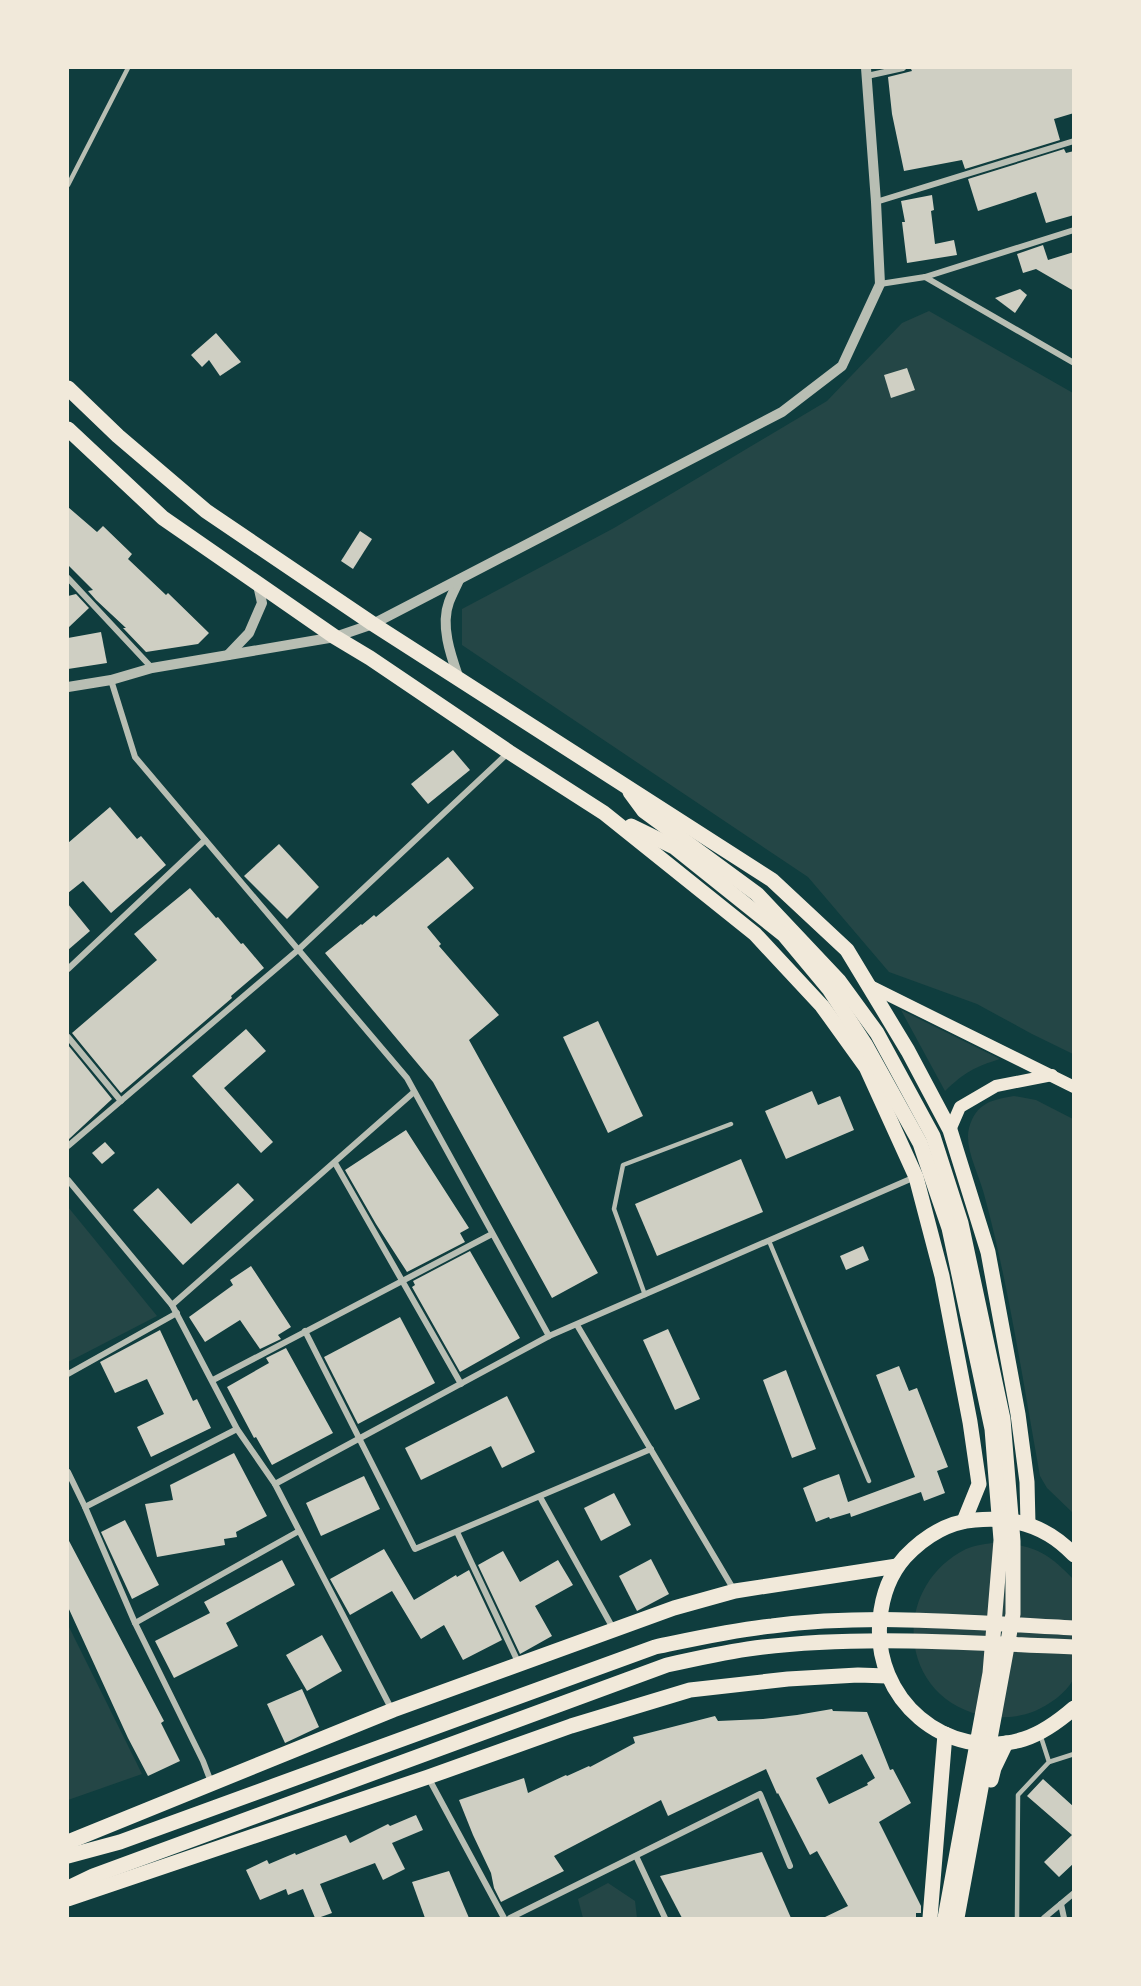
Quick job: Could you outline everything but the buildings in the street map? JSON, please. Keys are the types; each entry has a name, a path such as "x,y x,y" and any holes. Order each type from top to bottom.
{"main road":[{"path":"68,388 118,436 206,511 374,624 772,880 847,950 908,1051 950,1130 988,1252 1018,1414 1027,1482 1028,1524"},
{"path":"68,429 163,518 335,638 370,658 604,813 755,934 822,1006 866,1067 916,1177 942,1276 970,1422 979,1484 964,1521"},
{"path":"625,784 644,811 757,894 839,981 877,1033 933,1136 961,1223 1003,1419 1013,1541 1013,1614 957,1918"},
{"path":"604,813 674,847 784,935 829,989 866,1044 920,1143 949,1228 992,1429 1001,1540 990,1673 945,1918"},
{"path":"868,985 1074,1087"},
{"path":"950,1130 960,1107 996,1086 1052,1075"},
{"path":"970,1422 1018,1414"},
{"path":"1074,1555 1060,1541 1028,1524 996,1518 964,1521 938,1530 916,1546 897,1566 881,1601 878,1639 887,1676 901,1700 921,1720 945,1734 974,1742 1006,1743 1040,1733 1060,1721 1074,1708"},
{"path":"68,1842 393,1710 674,1608 735,1591 897,1566"},
{"path":"68,1856 120,1842 655,1647 774,1625 846,1620 918,1620 1074,1628"},
{"path":"68,1888 93,1876 667,1665 748,1649 843,1641 1074,1647"},
{"path":"68,1899 572,1726 690,1690 788,1679 858,1675 887,1676"},
{"path":"930,1918 945,1734"},
{"path":"967,1918 987,1798 994,1768 1006,1743"}],"street":[{"path":"68,687 111,680 152,668 335,638 374,624 782,412 842,366 880,284 867,72 903,68"},
{"path":"876,202 1074,141"},
{"path":"880,284 925,277 1074,230"},
{"path":"925,277 1074,363"},
{"path":"68,578 152,668"},
{"path":"459,580 448,604 447,625 450,652 459,679"},
{"path":"228,655 249,633 262,603 258,585"},
{"path":"68,588 76,587"},
{"path":"111,680 135,757 406,1078 549,1336"},
{"path":"68,1146 298,950 509,752"},
{"path":"68,969 205,840"},
{"path":"68,1037 121,1101"},
{"path":"172,1305 414,1092"},
{"path":"335,1163 461,1384"},
{"path":"275,1484 549,1336 916,1177"},
{"path":"68,1180 172,1305 237,1429 275,1484 393,1710"},
{"path":"213,1380 492,1234"},
{"path":"68,1374 177,1314"},
{"path":"577,1324 735,1591"},
{"path":"305,1331 415,1549 651,1449"},
{"path":"85,1507 237,1429"},
{"path":"68,1473 135,1623 203,1761 212,1784"},
{"path":"540,1497 614,1630"},
{"path":"135,1623 299,1531"},
{"path":"457,1532 519,1664"},
{"path":"428,1777 504,1918"},
{"path":"510,1918 760,1794 790,1866"},
{"path":"636,1856 665,1918"},
{"path":"1044,1918 1074,1893"},
{"path":"1061,1904 1064,1918"}],"lane":[{"path":"68,185 128,68"},
{"path":"645,1295 614,1209 623,1165 731,1124"},
{"path":"769,1241 869,1481"},
{"path":"1040,1733 1049,1762"},
{"path":"1017,1918 1018,1795 1049,1762 1074,1754"}],"shaded area":[{"path":"929,311 1073,393 1073,1054 977,1004 889,972 808,877 462,645 462,609 614,528 827,401 902,323"},
{"path":"901,1010 1000,1059 970,1071 945,1091"},
{"path":"1014,1096 1036,1100 1073,1119 1073,1513 1047,1488 1040,1476 1001,1264 969,1144 969,1128 980,1108 992,1101"},
{"path":"68,1207 157,1316 68,1362"},
{"path":"997,1542 1022,1546 1039,1552 1055,1562 1073,1579 1073,1680 1061,1694 1046,1705 1035,1711 1008,1717 981,1715 953,1704 933,1686 920,1664 914,1639 915,1613 925,1588 941,1566 966,1549"},
{"path":"68,1625 142,1774 68,1800"},
{"path":"608,1883 635,1901 637,1918 583,1918 578,1899"}]}
